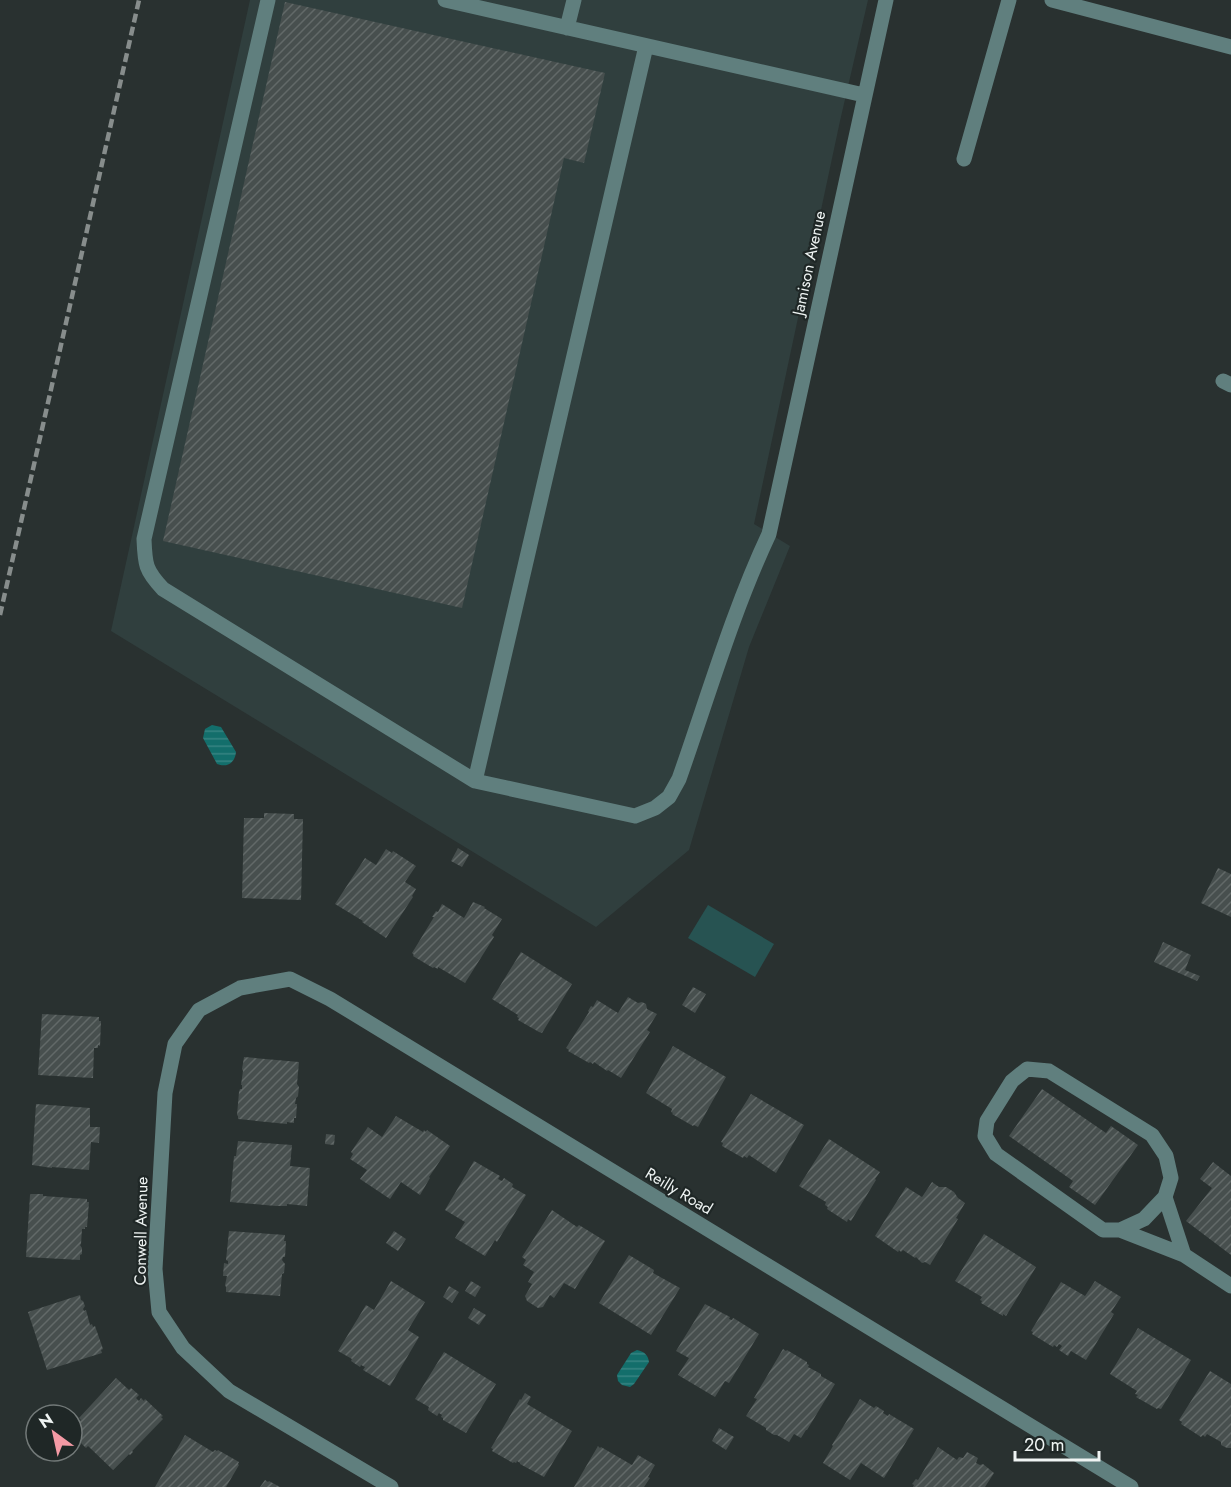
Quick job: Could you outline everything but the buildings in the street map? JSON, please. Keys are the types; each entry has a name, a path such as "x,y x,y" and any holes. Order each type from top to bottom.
{"street":[{"name":"Jamison Avenue","path":"267,0 144,539 145,562 151,577 163,589 475,782 635,816 655,808 669,796 680,779 738,605 769,534 886,0"},
{"path":"445,0 864,95"},
{"path":"567,28 574,0"},
{"path":"964,159 1009,0"},
{"path":"1052,0 1231,47"},
{"path":"475,782 646,46"},
{"name":"Reilly Road","path":"199,1010 240,988 290,979 330,999 1131,1487"},
{"name":"Conwell Avenue","path":"199,1010 175,1044 165,1093 155,1269 159,1312 183,1348 229,1391 391,1487"},
{"path":"1120,1230 1144,1219 1164,1197 1172,1178 1166,1156 1152,1135 1049,1071 1027,1069 1012,1081 987,1121 986,1136 996,1154 1103,1230 1120,1230 1184,1255 1231,1287"},
{"path":"1164,1197 1184,1255"}],"shaded area":[{"path":"250,0 868,0 754,524 790,546 749,647 689,850 596,927 111,631"},
{"path":"212,725 221,727 236,752 232,762 227,765 217,764 203,738 205,729"},
{"path":"708,905 774,944 755,977 688,938"},
{"path":"637,1350 646,1354 649,1362 634,1384 630,1387 622,1385 617,1375 631,1353"}],"railway":[{"path":"0,615 139,0"}]}
